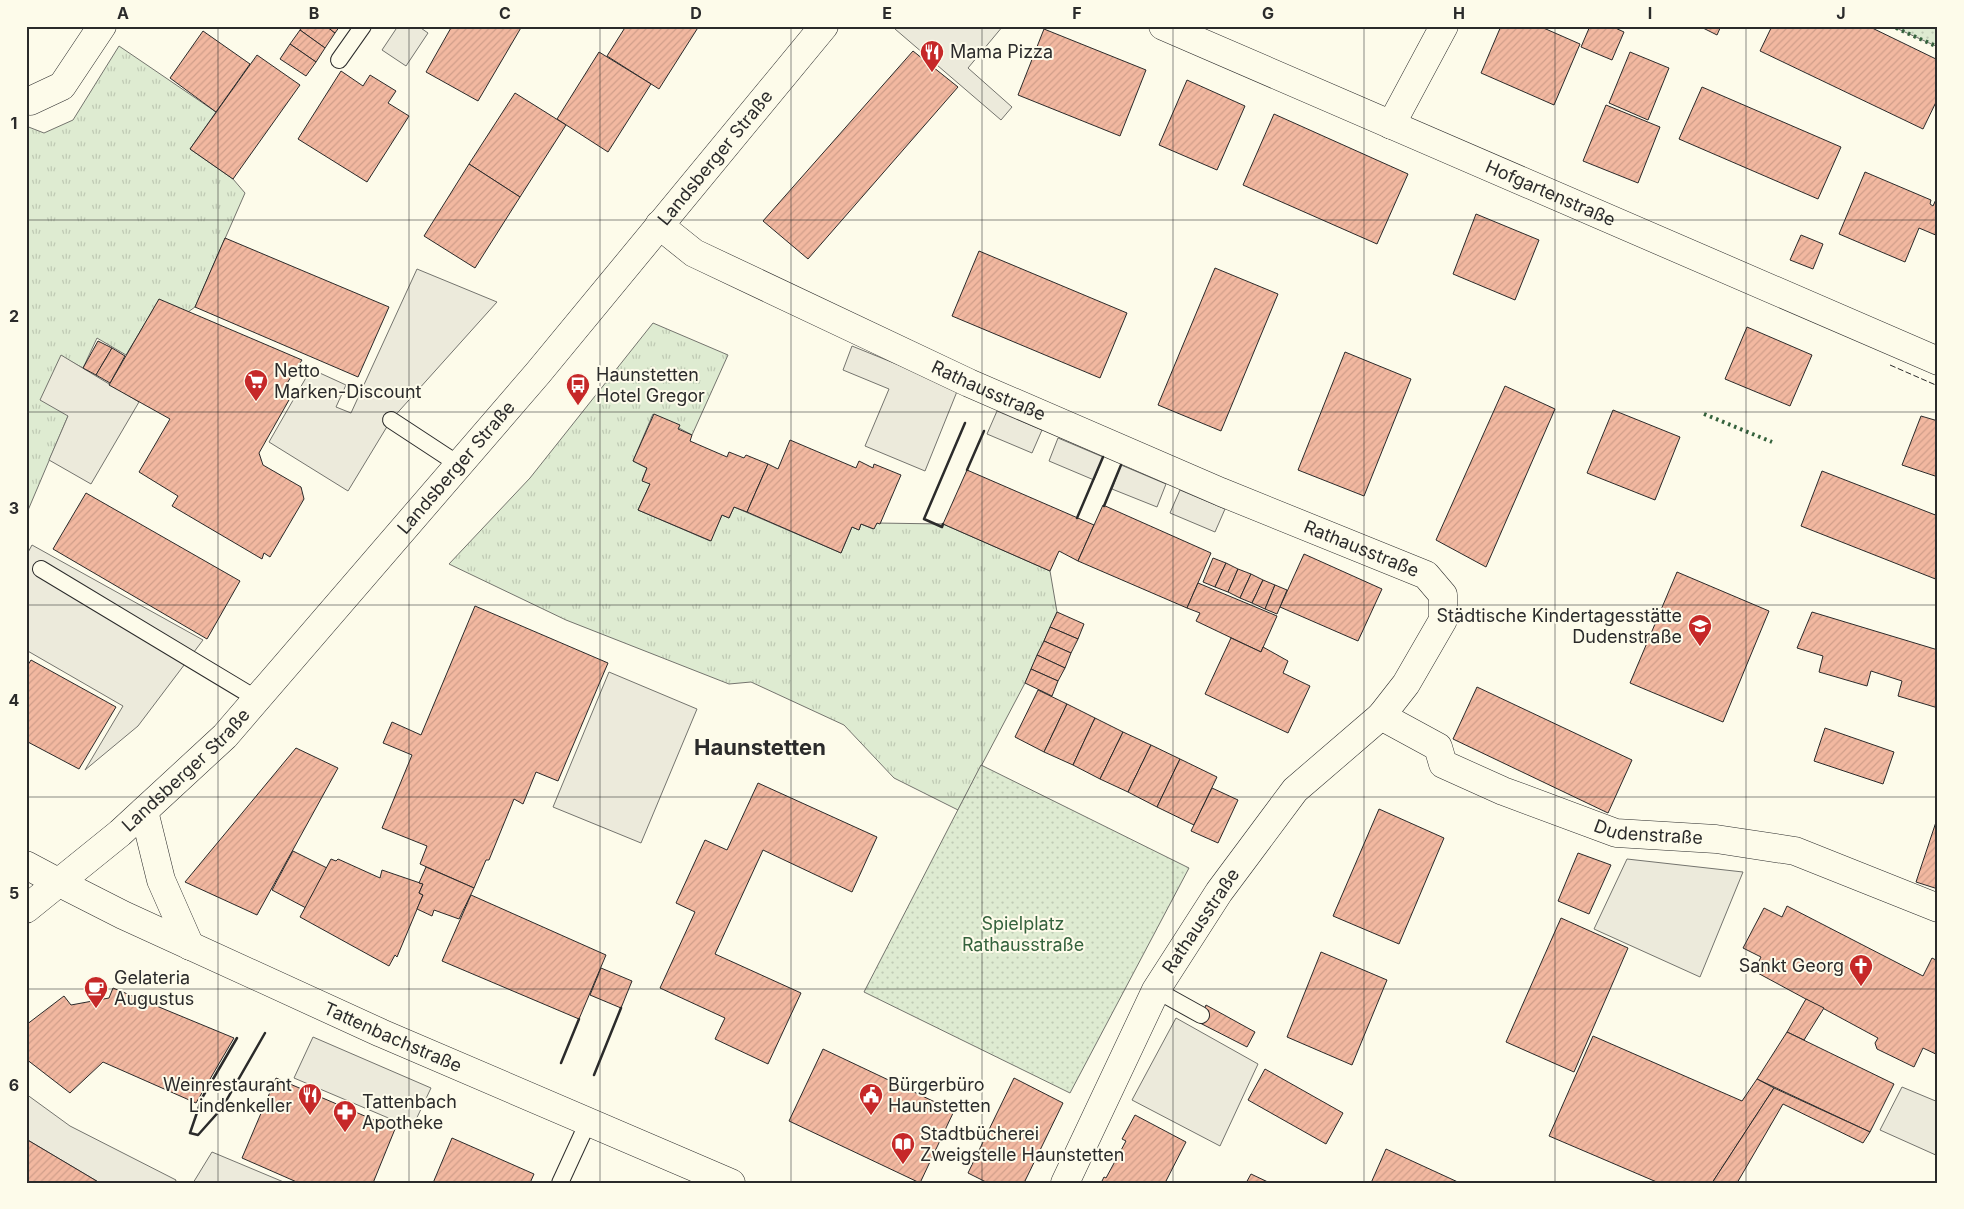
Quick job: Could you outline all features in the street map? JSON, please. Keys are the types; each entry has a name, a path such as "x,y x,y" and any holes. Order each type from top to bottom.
{"street":[{"path":"26,100 30,101 62,86 102,26"},
{"name":"Landsberger Straße","path":"26,909 120,833 225,736 538,373 824,26"},
{"name":"Hofgartenstraße","path":"1163,26 1938,360"},
{"path":"1391,125 1444,26"},
{"name":"Rathausstraße","path":"659,225 694,254 969,383 1221,492 1426,575 1443,595 1443,620 1406,684 1381,716 1295,790 1219,892 1156,990 1065,1183"},
{"name":"Dudenstraße","path":"1381,716 1438,747 1443,764 1503,791 1616,833 1716,839 1795,851 1938,908"},
{"path":"144,811 161,880 190,946"},
{"name":"Tattenbachstraße","path":"26,866 190,946 381,1033 731,1183"}],"lane":[{"path":"339,60 363,26"},
{"path":"392,420 458,464"},
{"path":"41,569 257,699"},
{"path":"1156,990 1201,1014"},
{"path":"560,1183 588,1122"}],"green space":[{"path":"1897,26 1938,26 1938,47 1896,28"},
{"path":"119,46 216,112 190,149 233,179 245,193 195,307 188,312 159,300 126,355 97,338 83,368 61,356 68,416 26,515 26,126 44,133 73,120"},
{"path":"653,323 728,355 692,435 653,414 633,461 647,468 642,480 650,484 638,510 710,541 722,515 729,518 734,507 841,553 852,527 859,530 861,524 873,529 877,523 943,524 1050,571 1057,612 1025,683 958,810 894,778 844,725 751,682 729,684 566,620 449,564 530,478"},
{"name":"Spielplatz Rathausstraße","path":"981,765 1189,868 1070,1093 864,992"}],"shaded area":[{"path":"398,26 418,26 428,33 406,66 382,50"},
{"path":"897,26 1003,26 968,68 1012,107 1001,120 895,29"},
{"path":"417,269 497,302 391,420 348,491 269,442 311,369 346,385 336,407 351,413"},
{"path":"852,346 958,389 925,471 865,446 889,389 843,370"},
{"path":"61,355 139,402 91,484 49,460 68,416 40,400"},
{"path":"997,411 1042,430 1032,453 987,434"},
{"path":"1058,438 1103,457 1094,480 1049,461"},
{"path":"1121,465 1166,484 1157,507 1112,489"},
{"path":"1180,490 1225,509 1215,532 1170,513"},
{"path":"32,545 203,640 138,726 85,770 123,706 26,650 26,556"},
{"path":"609,672 697,709 641,843 553,807"},
{"path":"1627,859 1743,872 1700,977 1594,929"},
{"path":"1176,1018 1258,1064 1220,1146 1132,1100"},
{"path":"313,1037 431,1088 412,1128 294,1078"},
{"path":"1902,1087 1938,1102 1938,1156 1880,1130"},
{"path":"26,1094 70,1126 176,1180 175,1183 100,1183 26,1139"},
{"path":"212,1152 286,1183 193,1183"}],"building":[{"path":"302,26 326,26 335,33 325,48 300,30"},
{"path":"326,26 340,26 335,33"},
{"path":"452,26 522,26 478,101 426,72"},
{"path":"626,26 699,26 659,89 607,56"},
{"path":"1501,26 1539,26 1580,44 1554,105 1481,73"},
{"path":"1590,26 1611,26 1624,32 1612,60 1581,47"},
{"path":"1699,26 1721,26 1717,35"},
{"path":"1772,26 1868,26 1938,60 1938,98 1923,129 1760,51"},
{"path":"1044,29 1146,70 1120,136 1018,95"},
{"path":"300,30 325,48 316,62 290,44"},
{"path":"203,31 250,64 216,112 170,78"},
{"path":"290,44 316,62 306,76 280,59"},
{"path":"913,51 958,87 808,259 763,221"},
{"path":"599,52 651,84 608,152 557,119"},
{"path":"1630,52 1669,68 1648,120 1609,103"},
{"path":"257,55 300,85 233,179 190,149"},
{"path":"341,71 363,86 370,75 396,91 388,103 409,116 367,182 298,139"},
{"path":"1187,80 1245,106 1217,170 1159,145"},
{"path":"1702,87 1841,147 1818,199 1679,139"},
{"path":"515,93 566,125 520,197 469,164"},
{"path":"1606,105 1660,127 1638,183 1583,161"},
{"path":"1274,114 1408,174 1377,244 1243,185"},
{"path":"469,164 520,197 475,268 424,236"},
{"path":"1865,172 1931,200 1930,204 1933,206 1938,195 1938,236 1919,228 1905,262 1839,234"},
{"path":"1476,214 1539,240 1515,300 1453,274"},
{"path":"1801,235 1823,244 1813,269 1790,260"},
{"path":"225,238 389,307 358,377 195,307"},
{"path":"979,251 1127,313 1100,378 952,316"},
{"path":"1215,268 1278,294 1221,431 1158,405"},
{"path":"159,299 302,360 280,394 289,400 259,453 263,465 301,487 304,499 270,557 264,553 262,559 172,506 178,496 139,472 170,419 109,385"},
{"path":"1747,327 1812,355 1790,406 1725,379"},
{"path":"98,341 112,348 96,375 83,368"},
{"path":"112,348 125,356 110,383 96,375"},
{"path":"1345,352 1411,379 1364,496 1298,470"},
{"path":"1505,386 1555,409 1486,567 1436,540"},
{"path":"1613,410 1680,437 1655,500 1587,473"},
{"path":"654,414 680,425 678,429 692,435 690,441 727,457 729,452 744,458 746,455 768,464 747,512 734,507 729,518 722,515 711,541 638,510 650,484 642,481 647,468 633,461"},
{"path":"1921,416 1938,421 1938,477 1902,465"},
{"path":"790,440 856,468 859,461 873,468 874,464 901,475 880,524 877,523 874,529 861,524 859,530 852,527 841,553 747,512 768,464 778,469"},
{"path":"967,470 1094,525 1078,561 1059,551 1050,571 943,524"},
{"path":"1822,471 1938,516 1938,580 1801,526"},
{"path":"86,493 240,581 207,639 53,549"},
{"path":"1103,505 1211,553 1187,608 1078,561"},
{"path":"1304,554 1382,589 1358,641 1280,607"},
{"path":"1213,558 1226,563 1215,587 1203,582"},
{"path":"1226,563 1238,569 1228,592 1215,587"},
{"path":"1238,569 1251,574 1240,598 1228,592"},
{"name":"Städtische Kindertagesstätte Dudenstraße","path":"1677,572 1769,611 1723,722 1630,683"},
{"path":"1251,574 1263,580 1252,603 1240,598"},
{"path":"1263,580 1275,585 1265,609 1252,603"},
{"path":"1198,583 1277,616 1261,652 1196,621 1200,613 1187,608"},
{"path":"1275,585 1287,590 1277,614 1265,609"},
{"path":"475,606 608,663 558,781 536,772 523,804 514,799 489,860 486,860 474,888 420,864 427,846 382,828 412,755 383,743 392,722 421,735"},
{"path":"1057,612 1084,624 1078,639 1050,627"},
{"path":"1812,612 1938,650 1938,708 1898,696 1902,681 1871,671 1867,686 1819,672 1823,656 1797,648"},
{"path":"1050,627 1078,639 1071,653 1044,641"},
{"path":"1231,638 1261,652 1263,647 1288,661 1283,673 1310,686 1288,733 1205,694"},
{"path":"1044,641 1071,653 1065,668 1037,655"},
{"path":"1037,655 1065,668 1058,681 1031,669"},
{"path":"31,660 116,707 79,769 26,741 26,668"},
{"path":"1031,669 1058,681 1052,696 1025,683"},
{"path":"1477,687 1632,760 1608,813 1453,739"},
{"path":"1038,690 1067,704 1044,752 1015,737"},
{"path":"1067,704 1095,718 1073,765 1044,752"},
{"path":"1095,718 1123,732 1100,779 1073,765"},
{"path":"1825,728 1894,752 1883,784 1814,761"},
{"path":"1123,732 1151,745 1128,792 1100,779"},
{"path":"1151,745 1180,759 1157,807 1128,792"},
{"path":"296,748 338,768 257,915 185,882"},
{"path":"1180,759 1217,777 1194,825 1157,807"},
{"path":"758,783 877,837 852,892 763,850 715,954 801,993 768,1064 715,1039 725,1018 660,988 695,912 676,903 705,840 727,850"},
{"path":"1212,788 1238,800 1218,843 1191,831"},
{"path":"1379,809 1444,838 1399,944 1333,916"},
{"path":"1938,816 1938,889 1916,882"},
{"path":"293,851 327,868 306,908 272,890"},
{"path":"1578,853 1611,865 1589,914 1558,901"},
{"path":"331,859 336,861 338,859 380,878 382,870 423,884 419,893 423,895 397,957 395,955 389,966 300,917"},
{"path":"426,867 474,888 459,919 434,910 432,916 417,909 423,895 419,893 423,884 419,883"},
{"path":"471,895 606,955 579,1019 442,961"},
{"name":"Sankt Georg","path":"1787,906 1923,976 1932,958 1938,961 1938,1055 1923,1048 1914,1067 1877,1049 1875,1043 1878,1038 1754,971 1761,957 1743,948 1764,908 1782,917"},
{"path":"1561,918 1628,948 1574,1072 1506,1042"},
{"path":"1321,952 1387,980 1352,1065 1287,1037"},
{"path":"601,968 632,981 621,1008 590,995"},
{"path":"113,988 234,1038 196,1103 103,1062 70,1093 26,1059 26,1025 64,996 71,1005 109,998"},
{"path":"1806,999 1824,1008 1804,1040 1787,1032"},
{"path":"1206,1005 1255,1032 1247,1047 1198,1022"},
{"path":"1787,1032 1894,1084 1870,1132 1757,1079"},
{"path":"1593,1036 1742,1101 1757,1079 1774,1088 1712,1183 1659,1183 1549,1136"},
{"name":"Bürgerbüro Haunstetten","path":"823,1049 954,1111 920,1183 789,1121"},
{"path":"1265,1069 1343,1113 1326,1144 1248,1100"},
{"path":"276,1078 395,1129 373,1183 299,1183 242,1158"},
{"path":"1014,1078 1063,1103 1024,1183 988,1183 968,1173"},
{"path":"1774,1088 1870,1132 1863,1143 1783,1104 1737,1183 1712,1183"},
{"path":"1135,1115 1186,1142 1165,1183 1101,1183 1104,1177 1106,1178 1126,1141 1122,1139"},
{"path":"452,1138 534,1174 530,1183 433,1183"},
{"path":"26,1139 100,1183 26,1183"},
{"path":"1386,1149 1460,1183 1371,1183"},
{"path":"1251,1174 1270,1183 1246,1183"}],"hedge":[{"path":"1896,28 1938,47"},
{"path":"1704,414 1772,442"}],"fence":[{"path":"1890,365 1938,386"}],"wall":[{"path":"943,524 942,527 924,519 965,423"},
{"path":"967,470 984,431"},
{"path":"1077,518 1103,457"},
{"path":"1104,506 1121,465"},
{"path":"594,1075 621,1008"},
{"path":"561,1063 579,1019"},
{"path":"237,1038 202,1098 190,1133 198,1135 222,1108 265,1033"}],"place":[{"name":"Mama Pizza","path":"932,73"},
{"name":"Netto Marken-Discount","path":"256,402"},
{"name":"Haunstetten Hotel Gregor","path":"578,406"},
{"name":"Städtische Kindertagesstätte Dudenstraße","path":"1700,647"},
{"name":"Sankt Georg","path":"1861,987"},
{"name":"Gelateria Augustus","path":"96,1009"},
{"name":"Weinrestaurant Lindenkeller","path":"310,1116"},
{"name":"Bürgerbüro Haunstetten","path":"871,1116"},
{"name":"Tattenbach Apotheke","path":"345,1133"},
{"name":"Stadtbücherei Zweigstelle Haunstetten","path":"903,1165"}],"district":[{"name":"Haunstetten","path":"760,747"}]}
